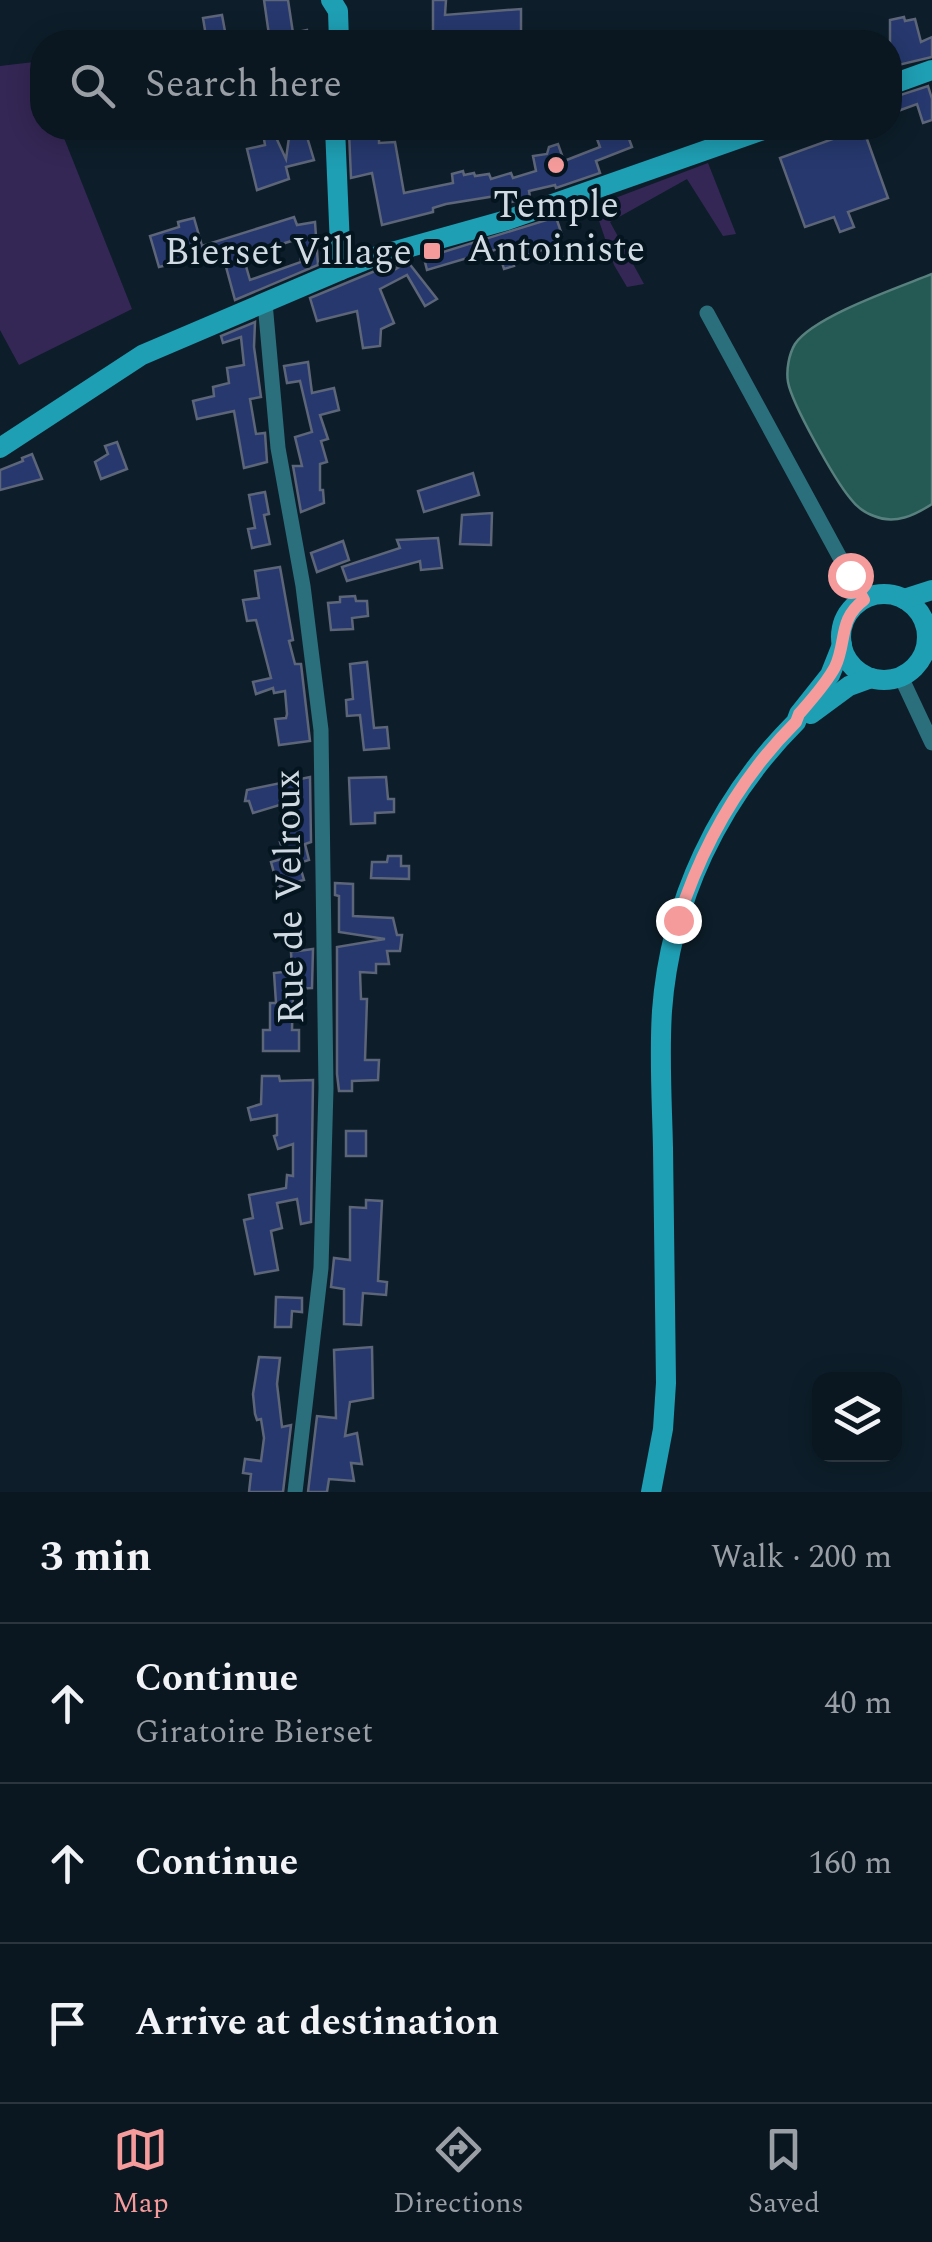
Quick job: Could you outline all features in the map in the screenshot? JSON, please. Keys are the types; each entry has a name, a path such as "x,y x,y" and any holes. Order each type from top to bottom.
{"street":[{"path":"328,30 331,0"},
{"path":"331,0 338,10 339,30"},
{"path":"902,81 932,70"},
{"path":"336,140 341,270"},
{"path":"0,448 142,356 341,270 507,220 736,140"},
{"name":"Rue de Velroux","path":"265,303 278,448 321,730 326,1088 321,1268 295,1492"},
{"path":"706,313 864,600"},
{"path":"796,722 835,666 848,614 876,595 904,599 932,590"},
{"path":"651,1492 663,1429 666,1382 661,1040 671,949 687,890 718,824 758,764 796,722 849,686 871,678 901,677 922,658 929,626 904,599"},
{"path":"842,645 852,666 871,678"},
{"path":"901,677 932,743"}],"shaded area":[{"path":"30,62 30,140 65,140 132,309 19,365 0,330 0,66"},
{"path":"708,163 736,234 723,236 687,179 610,222 644,284 627,287 614,265 594,206"},
{"path":"932,274 932,504 904,518 882,519 855,504 825,459 791,393 788,362 795,344 820,323"}],"building":[{"path":"264,0 288,0 293,30 268,30"},
{"path":"433,0 446,0 445,15 521,9 521,30 433,30"},
{"path":"222,15 225,30 205,30 203,18"},
{"path":"915,19 921,42 932,37 932,57 902,64 902,30 890,30 890,20"},
{"path":"928,86 932,120 923,123 917,104 902,109 902,94"},
{"path":"264,140 277,140 286,159 289,140 308,140 314,160 286,167 289,179 257,190 247,149 265,145"},
{"path":"349,140 395,142 404,193 453,183 452,174 463,171 464,175 489,174 491,179 536,171 533,156 547,154 549,147 558,144 564,161 600,147 597,140 629,140 632,147 596,161 600,173 556,188 555,185 529,191 530,197 504,204 502,195 446,204 433,208 433,212 382,225 372,173 351,178"},
{"path":"830,140 867,140 888,198 848,212 854,227 840,232 834,217 805,227 780,158"},
{"path":"294,217 297,225 315,222 318,265 235,300 222,252 159,267 150,236 194,218 202,246","holes":["298,239 301,262 250,280 243,256"]},
{"path":"556,217 562,235 556,242 562,256 550,261 545,249 521,257 514,266 504,269 499,253 508,246 427,270 424,258"},
{"path":"408,262 437,299 425,306 407,275 380,289 394,323 381,329 380,346 363,348 357,311 317,321 310,298"},
{"path":"255,322 261,397 250,399 256,434 265,433 267,462 244,468 234,411 197,419 193,401 214,396 213,387 229,383 227,368 244,365 241,337 223,343 221,336"},
{"path":"308,362 312,393 334,388 339,410 320,415 328,439 321,441 327,462 320,464 324,503 301,512 293,466 302,466 295,437 312,432 300,381 287,383 284,366"},
{"path":"117,442 127,469 101,479 95,462 108,454 105,446"},
{"path":"32,454 42,479 0,490 0,470"},
{"path":"473,473 479,495 424,512 418,491"},
{"path":"265,492 269,514 264,515 270,544 252,548 248,529 255,528 249,495"},
{"path":"492,513 491,545 460,544 462,515"},
{"path":"438,538 442,568 421,570 420,561 347,581 342,567 400,548 397,540"},
{"path":"343,541 349,560 317,572 311,553"},
{"path":"280,567 293,640 289,641 295,664 301,664 310,741 279,745 275,719 286,718 285,691 274,693 273,688 256,694 253,682 271,678 256,620 247,621 243,600 259,598 255,571"},
{"path":"355,596 356,601 367,601 368,616 352,618 353,629 331,630 328,603"},
{"path":"367,662 374,728 387,727 389,748 364,750 360,715 347,716 346,700 353,699 350,664"},
{"path":"310,777 311,842 305,844 309,860 299,863 304,880 278,887 271,862 285,858 280,842 290,839 287,827 296,822 286,803 253,813 249,801 245,801 247,790"},
{"path":"386,777 394,812 375,813 375,823 351,824 349,778"},
{"path":"388,856 401,856 401,866 409,866 409,879 371,878 372,862 387,862"},
{"path":"335,883 353,884 353,916 393,918 397,935 402,935 400,951 387,951 389,964 376,964 376,973 360,972 361,999 367,999 365,1060 379,1060 378,1080 352,1081 352,1091 339,1091 337,1074 337,947 385,939 339,932"},
{"path":"313,949 312,988 293,989 292,1030 299,1030 299,1051 263,1051 263,1030 270,1030 270,1003 276,1003 274,973 292,971 291,952"},
{"path":"262,1076 279,1076 280,1081 313,1080 311,1222 301,1224 297,1199 277,1203 282,1228 271,1231 278,1270 255,1274 244,1220 253,1218 249,1195 286,1188 287,1175 293,1176 293,1144 278,1149 274,1136 277,1115 251,1120 248,1108 261,1104"},
{"path":"346,1131 366,1131 366,1156 346,1156"},
{"path":"366,1200 382,1201 378,1281 387,1282 386,1295 363,1293 361,1325 344,1324 344,1289 331,1287 334,1258 350,1260 350,1207 366,1208"},
{"path":"276,1297 302,1298 302,1312 292,1311 291,1327 275,1327"},
{"path":"372,1347 373,1398 350,1402 345,1436 357,1433 362,1464 351,1463 354,1481 329,1479 327,1492 308,1492 317,1416 336,1418 334,1350"},
{"path":"259,1357 280,1358 277,1384 282,1427 291,1425 283,1492 249,1492 251,1474 243,1473 245,1459 261,1461 264,1438 253,1394"}],"place":[{"name":"Temple Antoiniste","path":"556,165"},
{"name":"Bierset Village","path":"432,251"}],"route":[{"path":"678,920 705,848 732,801 835,666 848,614 864,600 850,575"}]}
